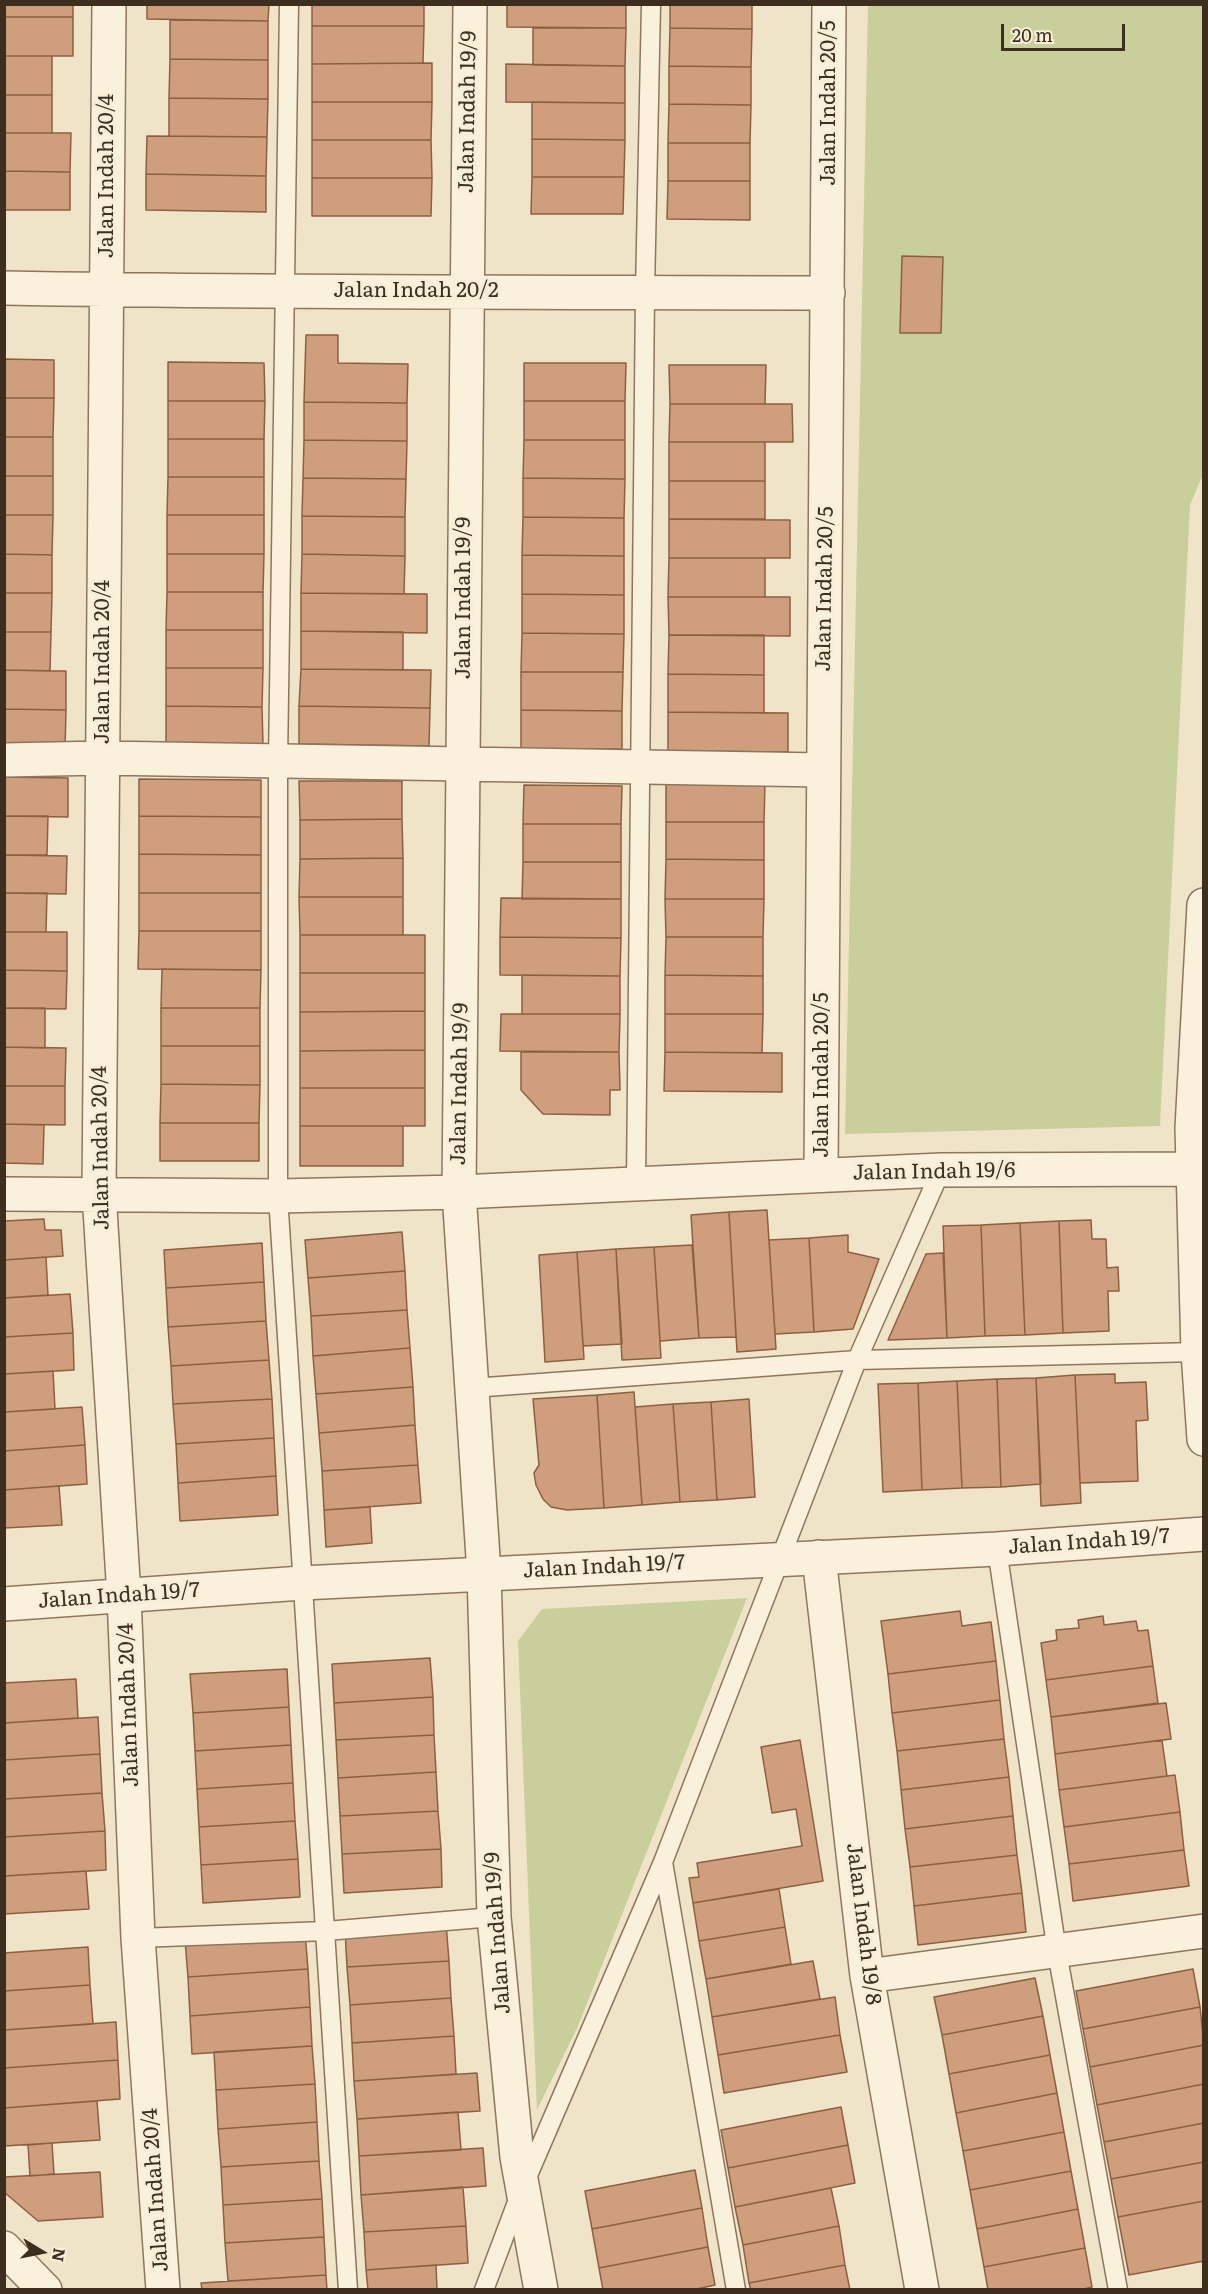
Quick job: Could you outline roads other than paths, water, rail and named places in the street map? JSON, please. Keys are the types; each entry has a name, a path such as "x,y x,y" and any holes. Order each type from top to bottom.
{"street":[{"name":"Jalan Indah 20/4","path":"109,4 99,1193 124,1596 138,1938 163,2289"},
{"name":"Jalan Indah 19/9","path":"470,4 459,1192 484,1573 494,1917 516,2146 541,2289"},
{"name":"Jalan Indah 20/5","path":"821,1174 829,4"},
{"name":"Jalan Indah 20/2","path":"4,288 285,292 466,290 828,293"},
{"path":"4,760 103,758 823,770"},
{"path":"1203,905 1198,1128 1194,1169 1198,1352 1203,1439"},
{"name":"Jalan Indah 19/6","path":"4,1194 278,1196 459,1192 636,1182 940,1170 1194,1169"},
{"name":"Jalan Indah 19/7","path":"4,1604 302,1583 997,1549 1203,1534"},
{"name":"Jalan Indah 19/8","path":"819,1557 867,1976 922,2289"},
{"path":"867,1976 1203,1931"},
{"path":"4,2248 45,2289"}],"lane":[{"path":"289,4 278,762 278,1196 348,2289"},
{"path":"636,1182 645,292 651,4"},
{"path":"484,2289 522,2189 663,1862 857,1360 940,1170"},
{"path":"472,1388 857,1360 1198,1352"},
{"path":"997,1549 1057,1952 1118,2289"},
{"path":"663,1862 736,2289"},
{"path":"138,1938 326,1931 494,1917"}]}
